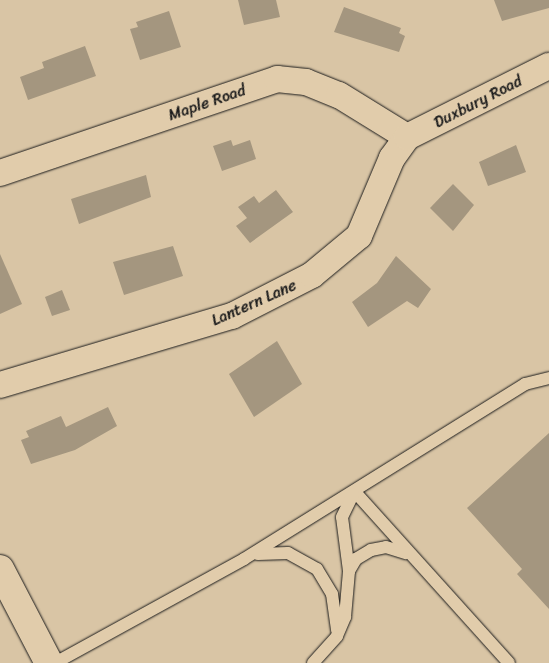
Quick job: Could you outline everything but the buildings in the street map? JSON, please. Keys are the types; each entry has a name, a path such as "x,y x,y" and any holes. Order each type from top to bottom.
{"highway":[{"path":"0,569 49,663"}],"street":[{"name":"Duxbury Road","path":"407,137 549,66"},
{"name":"Maple Road","path":"0,173 277,79 306,82 339,94 407,137"},
{"name":"Lantern Lane","path":"0,385 232,316 312,275 359,236 392,158 407,137"}],"lane":[{"path":"55,663 244,559 355,492 525,384 548,377"},
{"path":"355,492 406,553 509,663"},
{"path":"314,663 337,636 347,605 348,571 342,517 355,492"},
{"path":"348,571 356,559 370,550 386,547 406,553"},
{"path":"244,559 273,551 310,563 332,594 337,636"}]}
